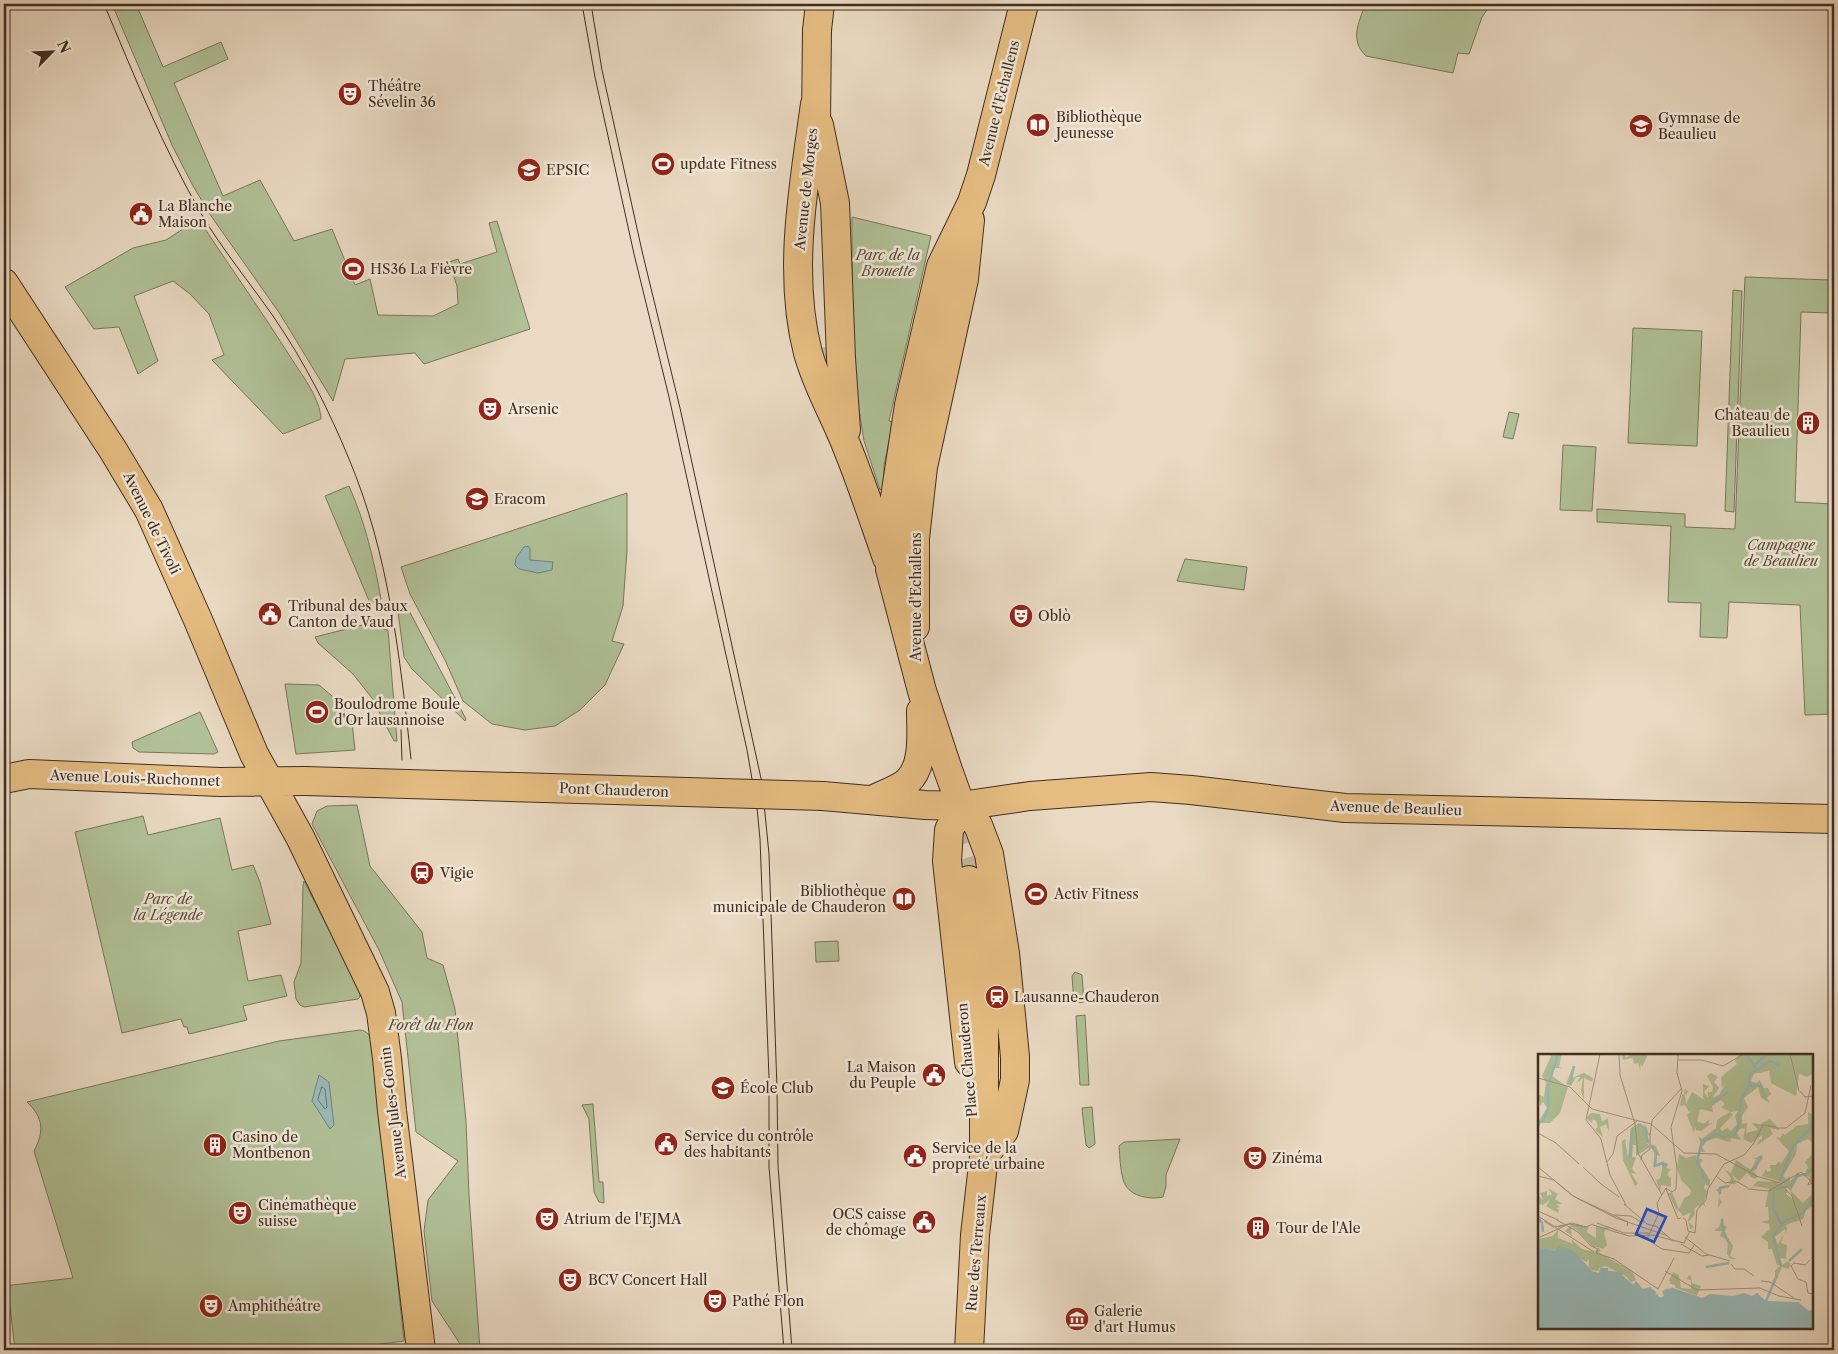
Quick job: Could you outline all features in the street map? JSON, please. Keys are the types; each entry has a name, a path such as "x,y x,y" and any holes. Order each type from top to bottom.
{"main road":[{"name":"Avenue de Morges","path":"820,4 817,30 815,104 800,209 798,261 801,316 825,353"},
{"name":"Avenue d'Echallens","path":"919,680 890,569 895,497 912,460 964,279 972,202 984,166 1024,4"},
{"name":"Avenue de Morges","path":"815,104 835,203 825,353 828,407 847,446 890,569"},
{"name":"Avenue de Tivoli","path":"4,283 140,493 161,535 254,754 268,781"},
{"name":"Avenue d'Echallens","path":"912,460 919,680"},
{"path":"872,800 907,782 918,767 920,746 919,680"},
{"path":"919,680 961,806 978,825 989,854 1006,953 1015,1080 1004,1131 984,1156"},
{"name":"Avenue Louis-Ruchonnet","path":"4,780 29,774 214,782 268,781"},
{"name":"Pont Chauderon","path":"268,781 822,796 925,805 961,806"},
{"name":"Avenue Jules-Gonin","path":"268,781 300,838 375,992 381,1013 421,1350"},
{"name":"Avenue de Beaulieu","path":"961,806 1030,796 1151,787 1345,808 1834,819"},
{"name":"Place Chauderon","path":"961,806 949,830 947,861 969,1062 972,1126 984,1156"},
{"name":"Rue des Terreaux","path":"969,880 979,943 984,999 984,1156 975,1235 969,1350"}],"green space":[{"path":"112,4 136,4 163,67 221,42 228,59 174,83 223,196 260,180 294,241 332,229 355,285 370,279 378,315 433,316 458,304 457,286 449,262 458,259 460,264 497,252 489,223 497,221 530,329 424,364 415,353 345,359 333,401 280,314 209,213 192,184 172,145"},
{"path":"1365,4 1491,4 1482,17 1469,54 1458,53 1453,73 1366,56 1358,44 1357,37 1358,25"},
{"name":"Parc de la Brouette","path":"852,217 931,236 889,421 893,422 884,465 883,487 880,490 864,441 855,384 852,315"},
{"path":"203,226 315,396 321,419 283,434 212,360 224,355 209,314 190,294 173,281 134,296 158,361 138,374 119,327 94,329 65,287 133,248 166,240 186,227"},
{"name":"Campagne de Beaulieu","path":"1745,277 1830,280 1829,313 1801,312 1795,502 1834,504 1834,714 1805,715 1800,605 1729,602 1727,638 1700,637 1701,603 1668,602 1671,526 1597,522 1597,509 1685,514 1685,527 1735,529"},
{"path":"1733,290 1742,291 1734,512 1725,511"},
{"path":"1633,328 1702,331 1697,446 1628,443"},
{"path":"1509,412 1519,414 1513,439 1503,437"},
{"path":"1563,445 1596,447 1592,511 1560,510"},
{"path":"349,486 360,513 368,541 381,599 370,603 325,496"},
{"path":"627,493 627,550 623,606 612,641 624,644 605,685 580,710 555,726 525,730 492,724 463,701 445,660 410,594 401,567"},
{"path":"1185,559 1247,567 1244,590 1177,581"},
{"path":"405,603 466,719 465,721 412,669 404,657 397,604"},
{"path":"362,625 388,630 397,741 394,741 372,698 353,674 318,643 315,637"},
{"name":"Boulodrome Boule d'Or lausannoise","path":"285,684 319,685 338,701 352,722 355,750 296,754"},
{"path":"200,712 218,752 214,754 139,752 133,748 132,742"},
{"name":"Forêt du Flon","path":"357,805 370,866 422,932 427,958 443,965 455,1009 466,1121 469,1195 480,1350 468,1350 460,1344 432,1301 424,1231 428,1200 458,1161 416,1132 402,1002 379,950 312,824 317,811 327,806"},
{"name":"Parc de la Légende","path":"143,816 148,835 220,818 232,870 253,865 260,882 271,924 238,931 248,981 281,975 287,996 243,1006 247,1020 189,1034 187,1027 184,1027 181,1019 122,1033 75,832"},
{"path":"304,881 360,990 360,997 358,999 304,1007 296,999 294,982 301,963"},
{"path":"838,941 839,961 816,962 815,942"},
{"path":"1075,972 1082,975 1084,1002 1074,1003 1072,976"},
{"path":"1085,1015 1089,1085 1080,1085 1076,1016"},
{"path":"360,1030 368,1034 372,1046 404,1341 336,1350 15,1350 8,1289 4,1286 73,1278 34,1151 40,1138 41,1125 37,1114 27,1102 279,1041"},
{"path":"593,1104 599,1182 603,1182 604,1203 599,1202 594,1192 589,1119 582,1105"},
{"path":"1092,1107 1095,1144 1089,1148 1086,1145 1082,1108"},
{"path":"1180,1139 1166,1175 1163,1197 1139,1196 1125,1185 1119,1146 1124,1142"}],"water":[{"path":"528,546 530,549 530,560 553,562 552,570 538,573 519,569 515,565 516,558 524,547"},
{"path":"319,1075 329,1082 334,1125 330,1129 312,1101"}],"tunnel":[{"path":"825,347 834,397"},
{"path":"950,819 969,880"}],"tram line":[{"path":"104,4 174,164 218,240 295,350 333,422 349,459 363,495 374,532 391,607 411,759"},
{"path":"582,4 595,77 634,254 669,397 747,750 757,808 760,839 769,1078 769,1167 784,1350"},
{"path":"591,4 602,70 642,251 680,408 762,783 769,854 778,1166 792,1350"},
{"path":"401,730 402,760"}],"place":[{"name":"Théâtre Sévelin 36","path":"350,94"},
{"name":"Bibliothèque Jeunesse","path":"1038,125"},
{"name":"Gymnase de Beaulieu","path":"1641,126"},
{"name":"update Fitness","path":"663,164"},
{"name":"EPSIC","path":"529,170"},
{"name":"La Blanche Maison","path":"141,214"},
{"name":"HS36 La Fièvre","path":"353,269"},
{"name":"Arsenic","path":"490,409"},
{"name":"Château de Beaulieu","path":"1808,423"},
{"name":"Eracom","path":"477,499"},
{"name":"Tribunal des baux Canton de Vaud","path":"270,614"},
{"name":"Oblò","path":"1021,616"},
{"name":"Boulodrome Boule d'Or lausannoise","path":"317,712"},
{"name":"Vigie","path":"422,873"},
{"name":"Activ Fitness","path":"1036,894"},
{"name":"Bibliothèque municipale de Chauderon","path":"904,899"},
{"name":"Lausanne-Chauderon","path":"997,997"},
{"name":"La Maison du Peuple","path":"934,1075"},
{"name":"École Club","path":"723,1088"},
{"name":"Service du contrôle des habitants","path":"666,1144"},
{"name":"Casino de Montbenon","path":"215,1145"},
{"name":"Service de la propreté urbaine","path":"915,1156"},
{"name":"Zinéma","path":"1255,1158"},
{"name":"Cinémathèque suisse","path":"240,1213"},
{"name":"Atrium de l'EJMA","path":"547,1219"},
{"name":"OCS caisse de chômage","path":"924,1222"},
{"name":"Tour de l'Ale","path":"1258,1228"},
{"name":"BCV Concert Hall","path":"570,1280"},
{"name":"Pathé Flon","path":"715,1301"},
{"name":"Amphithéâtre","path":"211,1306"},
{"name":"Galerie d'art Humus","path":"1077,1319"}]}
